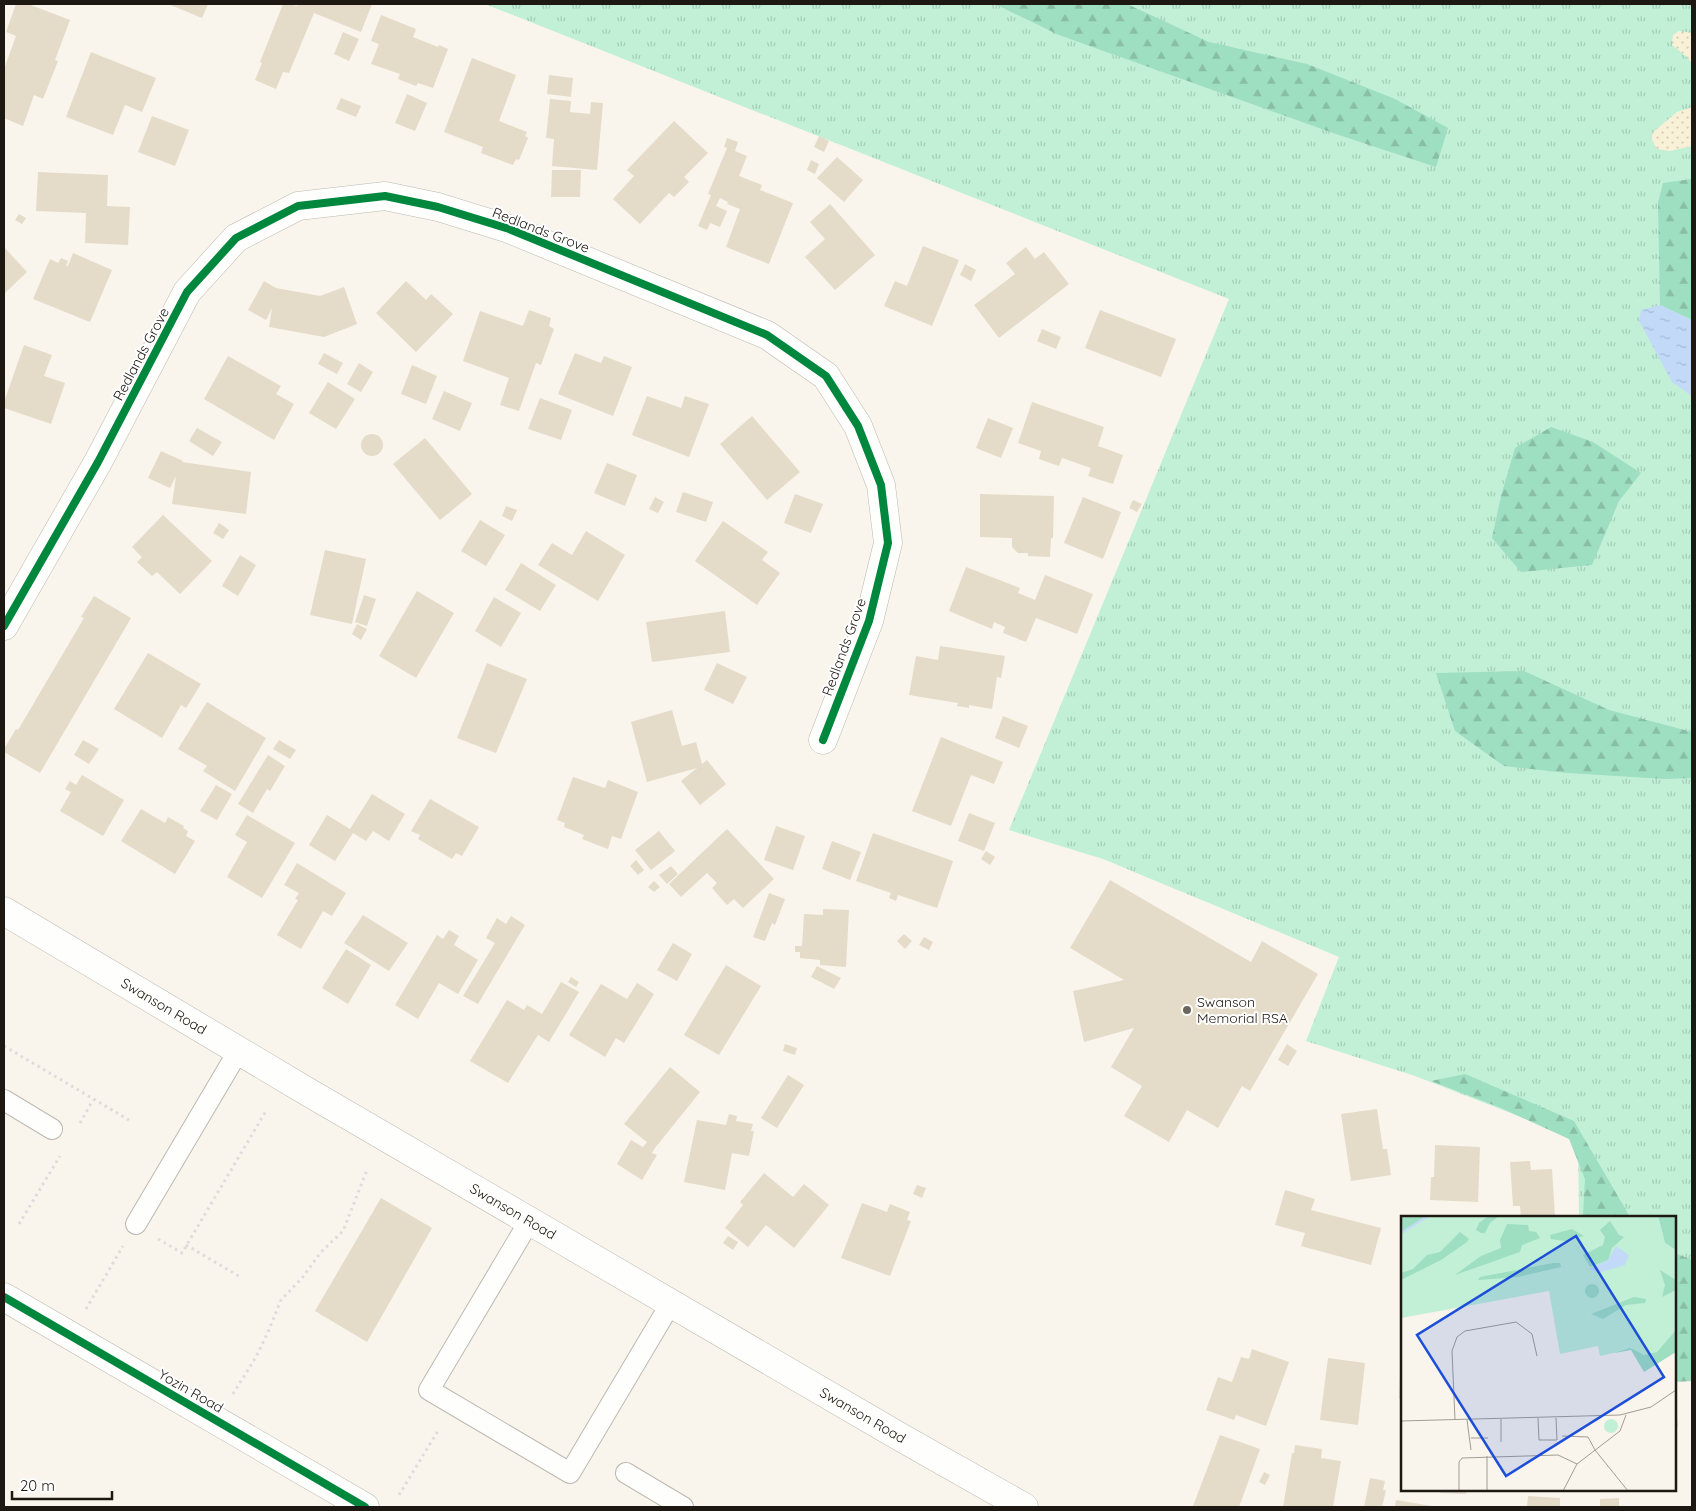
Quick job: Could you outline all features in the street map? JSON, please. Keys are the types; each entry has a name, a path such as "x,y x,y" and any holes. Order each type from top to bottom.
{"street":[{"name":"Redlands Grove","path":"4,626 98,462 187,292 236,238 298,206 385,196 438,207 527,237 767,335 826,376 858,426 881,484 888,543 869,621 823,740"},
{"name":"Swanson Road","path":"4,911 671,1303 1024,1507"},
{"name":"Yozin Road","path":"4,1297 365,1507"}],"lane":[{"path":"136,1224 239,1050"},
{"path":"4,1100 52,1129"},
{"path":"530,1220 429,1390 570,1473 671,1303"},
{"path":"626,1473 683,1507"}],"path":[{"path":"4,1046 129,1120"},
{"path":"79,1123 93,1100"},
{"path":"86,1310 136,1224 182,1254 266,1111"},
{"path":"19,1224 65,1148"},
{"path":"232,1395 256,1357 281,1300 302,1278 321,1252 343,1231 367,1170"},
{"path":"186,1245 242,1278"},
{"path":"399,1495 454,1404"}],"green space":[{"path":"485,4 1692,4 1692,1370 1676,1370 1676,1216 1579,1216 1578,1139 1415,1076 1306,1041 1339,957 1103,859 1009,830 1229,299"},
{"path":"995,4 1127,4 1209,42 1307,64 1395,99 1448,128 1436,167 1333,133 1059,35"},
{"path":"1692,179 1692,320 1660,305 1658,203 1663,183"},
{"path":"1551,427 1593,442 1641,473 1619,501 1592,565 1521,572 1492,538 1501,496 1515,448"},
{"path":"1524,671 1609,710 1692,732 1692,778 1665,779 1568,773 1504,766 1455,731 1436,673"},
{"path":"1465,1074 1574,1121 1629,1216 1583,1216 1585,1179 1569,1139 1501,1108 1431,1081"},
{"path":"1676,1253 1692,1260 1692,1381 1676,1382"}],"sand":[{"path":"1679,31 1692,33 1692,64 1688,58 1672,45 1673,35"},
{"path":"1692,108 1692,146 1670,151 1657,149 1652,140 1652,133 1677,112"}],"water":[{"path":"1660,305 1692,320 1692,396 1672,382 1639,321 1641,310"}],"building":[{"path":"16,4 28,4 70,20 55,60 58,61 43,99 34,95 23,126 4,118 4,69 16,36 6,32"},
{"path":"168,4 208,4 202,18"},
{"path":"283,4 297,6 298,4 372,4 361,32 314,13 289,73 283,72 276,89 255,80 262,63 260,62"},
{"path":"381,15 416,29 413,37 448,49 433,88 418,83 416,86 398,79 400,74 371,64 379,44 371,41"},
{"path":"343,32 359,39 349,61 334,54"},
{"path":"91,52 156,78 142,112 125,105 113,135 66,117"},
{"path":"472,58 516,75 499,121 527,132 525,136 528,138 519,160 516,159 513,165 481,153 483,147 444,132"},
{"path":"549,75 573,78 571,97 547,94"},
{"path":"407,94 427,103 415,131 395,123"},
{"path":"341,98 361,106 356,117 336,109"},
{"path":"550,99 571,101 570,112 590,114 591,102 603,103 597,170 552,166 554,139 546,138"},
{"path":"152,116 189,130 175,166 138,152"},
{"path":"674,121 708,153 684,177 689,182 674,197 669,193 640,224 613,199 634,176 627,170"},
{"path":"819,136 829,141 824,152 814,147"},
{"path":"727,138 738,142 735,151 747,156 739,176 762,185 760,190 793,203 769,264 726,247 740,209 727,204 728,202 720,198 716,206 727,211 720,227 710,223 707,230 698,226 711,195 708,194 727,148 724,147"},
{"path":"837,157 863,180 844,202 817,178"},
{"path":"811,160 819,164 815,174 807,170"},
{"path":"552,170 581,170 580,197 551,197"},
{"path":"38,172 108,175 107,206 130,207 128,245 85,243 86,213 36,211"},
{"path":"830,204 875,255 835,290 805,257 825,239 810,222"},
{"path":"19,214 26,218 22,224 15,220"},
{"path":"923,246 959,260 932,326 884,306 895,281 907,286"},
{"path":"4,247 27,272 4,294"},
{"path":"1026,247 1035,259 1044,252 1069,284 999,338 974,305 1015,274 1006,263"},
{"path":"73,253 112,270 90,322 33,299 50,259 58,263 61,258 68,261 66,266 68,266"},
{"path":"965,264 976,270 971,281 960,275"},
{"path":"264,281 276,288 320,296 344,287 357,324 324,337 269,327 272,308 266,320 248,310"},
{"path":"406,281 426,300 431,294 453,314 416,352 376,313"},
{"path":"529,310 551,318 549,326 554,329 541,365 536,363 519,411 500,405 509,378 463,361 480,311 523,326"},
{"path":"1100,310 1176,339 1161,377 1085,348"},
{"path":"1042,329 1061,337 1056,349 1037,341"},
{"path":"24,345 52,355 44,376 65,383 51,424 4,408 4,402"},
{"path":"324,353 343,363 337,374 318,364"},
{"path":"575,353 601,363 604,356 632,367 613,416 558,394"},
{"path":"228,356 281,386 276,394 294,404 274,440 204,399"},
{"path":"359,363 373,372 361,392 347,384"},
{"path":"412,365 437,376 426,404 401,394"},
{"path":"328,382 355,399 336,429 309,413"},
{"path":"444,391 472,403 460,431 432,419"},
{"path":"647,396 681,408 685,396 709,404 689,457 632,435"},
{"path":"540,398 572,410 561,440 528,429"},
{"path":"1032,402 1104,427 1098,446 1123,455 1113,484 1088,476 1091,468 1062,458 1059,466 1039,459 1041,451 1018,443"},
{"path":"752,416 800,472 767,500 720,444"},
{"path":"988,418 1013,428 1001,458 976,448"},
{"path":"197,428 222,442 213,456 189,441"},
{"path":"372,434 380,437 383,445 380,453 372,456 364,453 361,445 364,437"},
{"path":"425,438 472,494 440,520 393,464"},
{"path":"161,451 182,462 251,472 246,514 172,504 176,476 170,488 148,478"},
{"path":"607,463 637,475 625,506 594,493"},
{"path":"683,492 713,502 706,522 676,512"},
{"path":"795,494 823,504 811,533 784,523"},
{"path":"980,494 1054,496 1053,538 1051,538 1050,557 1028,556 1028,553 1018,553 1012,547 1012,538 980,537"},
{"path":"655,497 664,502 658,513 649,509"},
{"path":"1083,497 1121,512 1103,559 1064,543"},
{"path":"1133,500 1142,504 1137,512 1129,508"},
{"path":"506,506 517,510 512,521 502,516"},
{"path":"163,515 212,561 180,594 157,572 152,576 137,562 142,557 132,547"},
{"path":"480,520 505,535 486,566 461,551"},
{"path":"723,521 768,552 762,560 780,573 757,605 695,561"},
{"path":"219,523 229,530 223,539 213,533"},
{"path":"586,531 625,555 598,601 538,565 552,543 572,555"},
{"path":"325,550 366,559 352,624 310,615"},
{"path":"240,555 256,565 238,596 222,586"},
{"path":"521,563 556,585 540,611 505,590"},
{"path":"966,567 1020,588 1018,593 1035,600 1045,575 1093,594 1077,634 1036,618 1026,642 1003,633 1005,627 994,622 992,629 949,611"},
{"path":"417,591 454,613 416,678 379,656"},
{"path":"364,595 376,599 367,626 355,622"},
{"path":"94,596 131,618 40,773 4,752 4,749 16,729 18,730 84,618 81,617"},
{"path":"494,597 521,613 501,647 475,631"},
{"path":"725,611 730,652 652,662 646,622"},
{"path":"357,624 367,629 361,640 352,634"},
{"path":"940,646 1005,656 1001,678 997,677 992,709 969,705 969,708 957,706 958,703 909,695 916,656 938,660"},
{"path":"148,653 201,684 186,708 181,705 162,738 114,709"},
{"path":"487,663 527,679 496,753 457,738"},
{"path":"717,663 747,677 733,704 704,690"},
{"path":"207,702 266,738 235,791 203,771 207,766 178,749"},
{"path":"672,710 682,746 696,742 702,764 707,760 726,784 700,805 681,781 697,768 647,782 631,722"},
{"path":"1003,716 1028,726 1019,748 995,738"},
{"path":"941,737 1003,762 994,784 971,775 951,826 912,811"},
{"path":"83,740 99,749 89,764 74,755"},
{"path":"279,740 296,750 290,759 273,749"},
{"path":"268,755 285,766 270,791 267,789 253,813 238,804"},
{"path":"82,775 124,800 103,836 60,811 71,792 65,789 70,781 76,785"},
{"path":"573,777 605,788 608,780 638,792 621,839 612,836 608,849 582,839 584,835 564,827 565,823 557,820"},
{"path":"216,785 232,794 217,820 200,811"},
{"path":"372,794 405,814 389,841 373,831 366,841 353,833 335,861 309,845 327,815 350,829"},
{"path":"430,799 479,827 462,856 456,853 452,859 418,839 420,835 411,831"},
{"path":"141,809 165,823 168,817 184,826 183,828 188,831 186,836 195,841 175,874 121,841"},
{"path":"969,813 995,823 984,851 958,841"},
{"path":"247,815 295,843 262,898 227,877 247,842 235,835"},
{"path":"776,826 805,836 793,870 764,860"},
{"path":"727,829 774,879 743,908 734,899 727,905 712,888 717,883 707,873 681,897 669,884"},
{"path":"659,831 675,851 651,870 635,850"},
{"path":"873,833 953,861 937,908 898,895 896,901 889,898 891,893 856,881"},
{"path":"832,841 861,852 850,880 822,869"},
{"path":"986,851 995,857 990,865 981,859"},
{"path":"636,860 644,870 638,875 630,866"},
{"path":"297,863 346,893 332,916 323,911 301,949 277,935 298,900 295,899 299,893 284,885"},
{"path":"671,866 678,874 667,884 659,875"},
{"name":"Swanson Memorial RSA","path":"1110,880 1251,962 1262,941 1318,974 1250,1091 1242,1086 1218,1128 1187,1110 1169,1142 1124,1116 1142,1086 1111,1067 1134,1028 1084,1042 1073,991 1124,980 1070,948"},
{"path":"654,881 660,887 654,892 648,887"},
{"path":"769,893 785,899 775,925 772,923 765,941 753,937"},
{"path":"823,909 849,910 846,967 820,965 820,960 800,958 800,952 795,952 795,946 802,946 804,914 823,915"},
{"path":"363,915 408,943 389,971 344,943"},
{"path":"511,916 525,925 478,1004 463,996 495,943 486,938 497,918 506,924"},
{"path":"449,930 459,936 454,945 478,960 458,994 439,983 418,1019 395,1005 437,935 443,939"},
{"path":"904,934 912,941 905,949 897,941"},
{"path":"924,937 933,942 929,950 919,945"},
{"path":"673,943 692,954 677,981 657,970"},
{"path":"346,949 371,965 348,1004 322,988"},
{"path":"726,965 761,986 719,1055 684,1035"},
{"path":"817,966 841,978 834,989 811,977"},
{"path":"571,977 579,982 576,987 568,982"},
{"path":"561,982 579,992 549,1042 538,1035 508,1083 470,1061 507,1000 524,1010 527,1005 542,1014"},
{"path":"637,983 654,994 624,1043 616,1038 605,1057 569,1035 601,984 627,999"},
{"path":"785,1044 797,1048 795,1055 783,1051"},
{"path":"1287,1044 1297,1051 1288,1066 1278,1060"},
{"path":"670,1067 700,1092 655,1148 652,1153 657,1155 642,1180 617,1164 631,1140 643,1147 647,1142 624,1124"},
{"path":"788,1075 804,1085 777,1128 761,1118"},
{"path":"1377,1109 1383,1149 1387,1149 1391,1175 1351,1181 1341,1114"},
{"path":"729,1114 737,1116 736,1121 753,1124 751,1131 754,1131 749,1156 732,1153 725,1190 684,1182 697,1120 726,1125"},
{"path":"1435,1145 1480,1147 1478,1202 1430,1200 1431,1177 1434,1177"},
{"path":"1530,1161 1531,1170 1552,1169 1555,1216 1521,1216 1520,1206 1513,1206 1510,1162"},
{"path":"764,1173 793,1197 804,1184 829,1205 794,1248 766,1225 748,1247 725,1228 743,1205 740,1202"},
{"path":"917,1185 926,1188 922,1198 913,1194"},
{"path":"1285,1190 1315,1199 1311,1210 1381,1228 1371,1265 1301,1246 1305,1233 1275,1225"},
{"path":"381,1198 432,1228 367,1342 315,1311"},
{"path":"862,1203 887,1212 890,1204 910,1212 907,1220 911,1221 890,1276 841,1258"},
{"path":"728,1236 738,1242 733,1250 723,1243"},
{"path":"1252,1349 1289,1362 1266,1426 1236,1415 1234,1420 1206,1410 1218,1377 1232,1382 1241,1357 1249,1359"},
{"path":"1328,1358 1365,1363 1358,1425 1320,1420"},
{"path":"1400,1371 1401,1371 1401,1399 1399,1399"},
{"path":"1676,1403 1678,1427 1676,1427"},
{"path":"1220,1435 1260,1449 1239,1507 1195,1507 1193,1506"},
{"path":"1295,1445 1322,1449 1321,1458 1341,1461 1333,1507 1283,1507"},
{"path":"1264,1472 1270,1475 1265,1485 1259,1482"},
{"path":"1370,1478 1385,1481 1383,1490 1386,1490 1382,1507 1364,1507"},
{"path":"1441,1491 1467,1491 1466,1494 1440,1493"},
{"path":"1528,1496 1560,1498 1560,1507 1527,1507"},
{"path":"1619,1498 1619,1507 1600,1507 1600,1499"},
{"path":"1396,1500 1432,1506 1432,1507 1395,1507"}],"cycle path":[{"path":"4,626 98,462 187,292 236,238 298,206 385,196 438,207 509,229 767,335 826,376 858,426 881,485 888,543 869,621 823,740"},
{"path":"4,1297 365,1507"}],"place":[{"name":"Swanson Memorial RSA","path":"1187,1010"}]}
